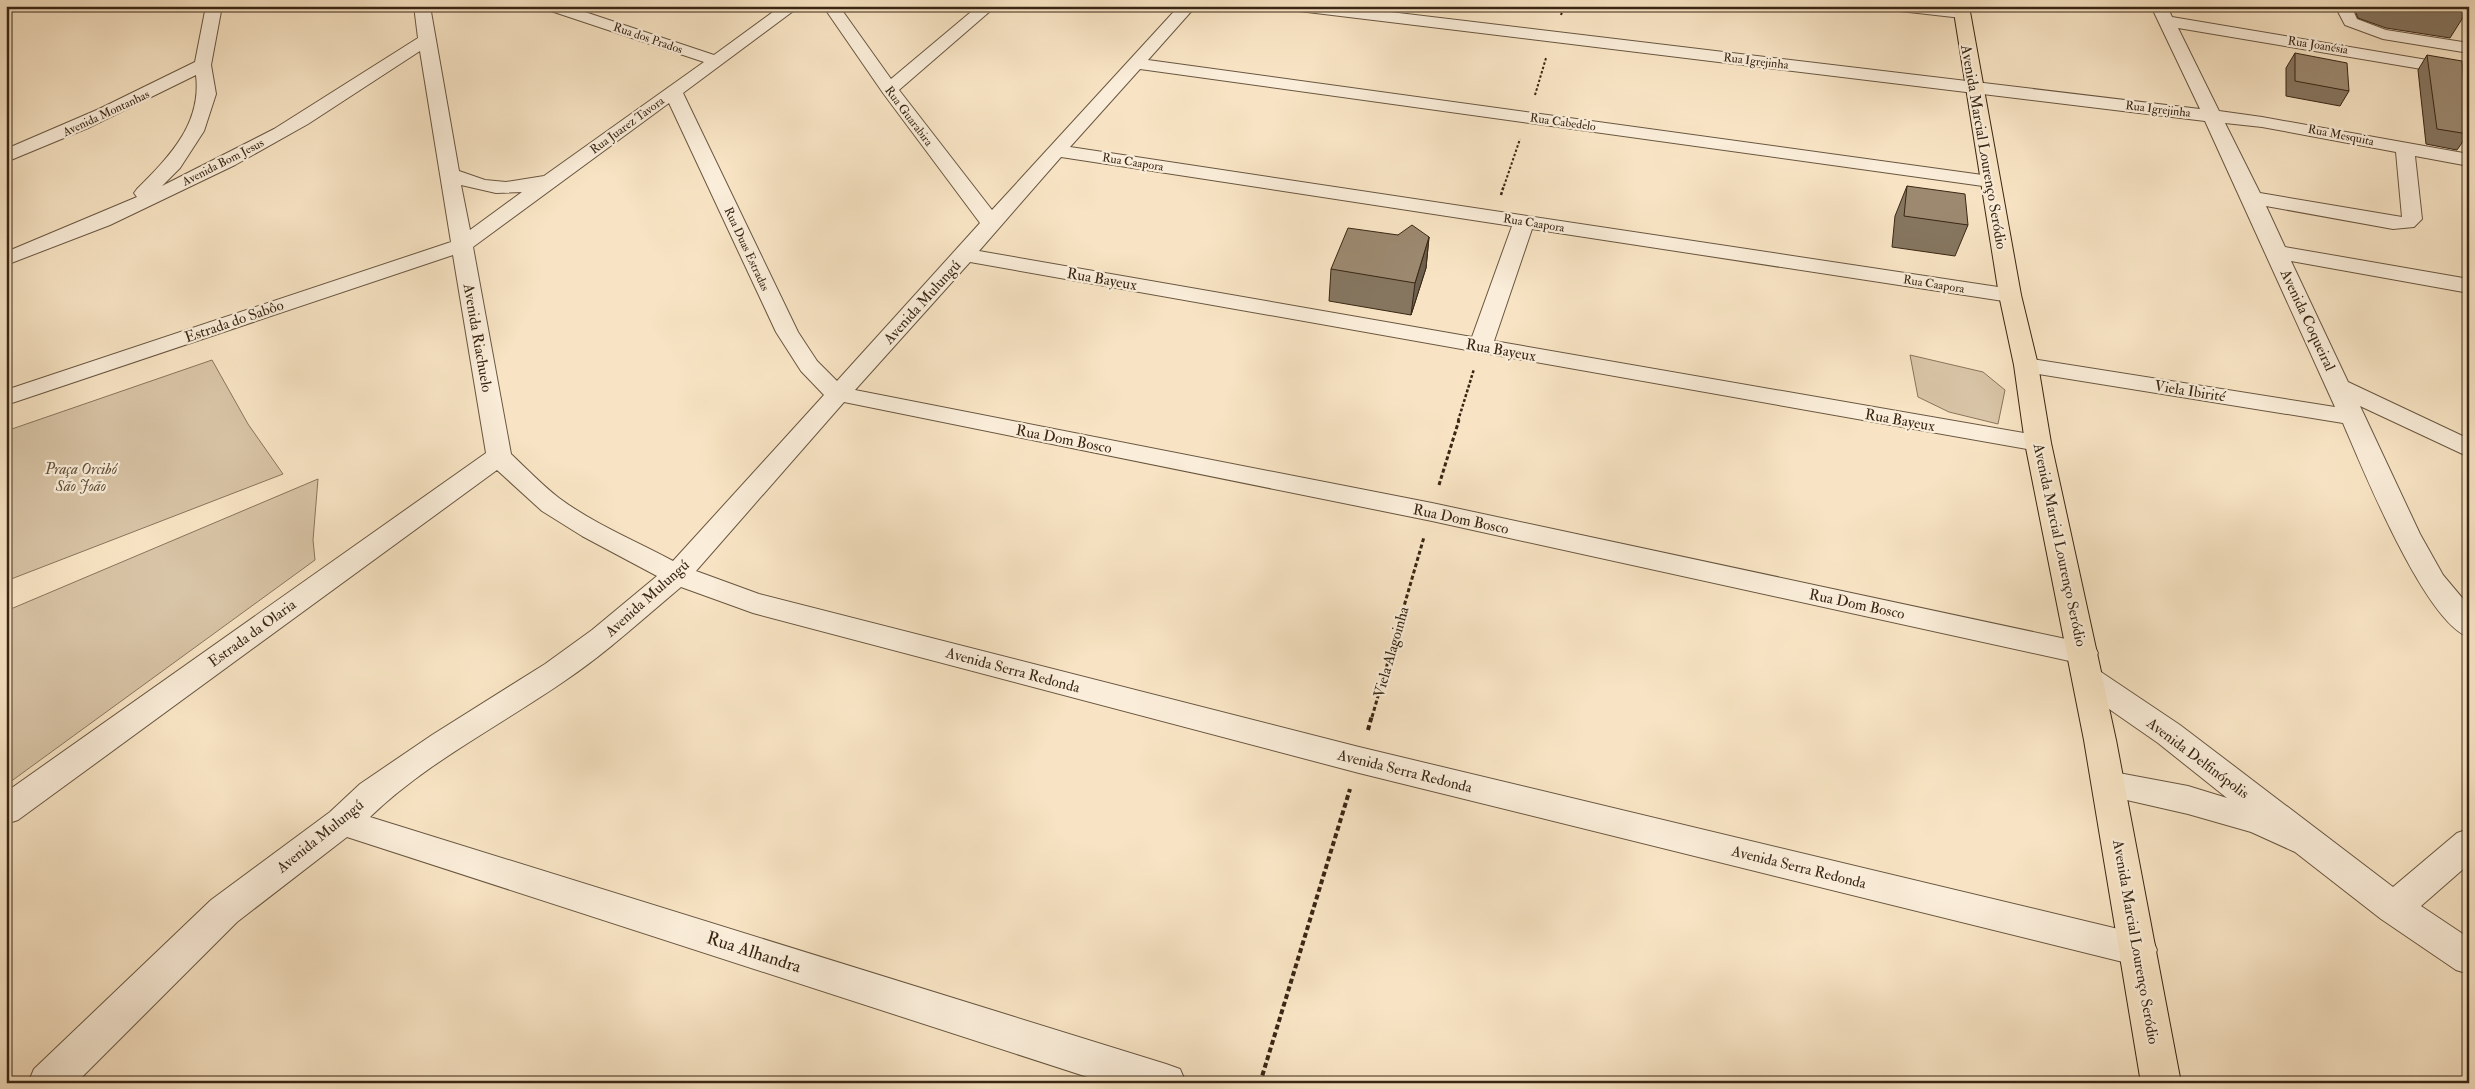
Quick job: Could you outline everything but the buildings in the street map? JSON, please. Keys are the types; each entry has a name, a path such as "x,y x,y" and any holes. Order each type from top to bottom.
{"main road":[{"name":"Avenida Marcial Lourenço Seródio","path":"1961,10 2010,295 2026,365 2038,443 2108,784 2139,950 2161,1083"}],"street":[{"path":"129,208 173,164 195,131 207,94 203,65 214,6"},
{"name":"Avenida Riachuelo","path":"422,6 426,40 499,456"},
{"name":"Rua dos Prados","path":"551,6 716,61"},
{"name":"Rua Juarez Tavora","path":"462,245 792,6"},
{"name":"Rua Guarabira","path":"831,6 889,89 991,223"},
{"path":"889,89 988,6"},
{"name":"Avenida Mulungú","path":"48,1083 224,911 342,822 372,794 443,744 556,672 594,644 677,575 965,255 991,223 1188,6"},
{"name":"Rua Igrejinha","path":"1299,6 2213,115"},
{"path":"1900,6 1961,10"},
{"path":"2343,6 2351,22 2367,30 2469,48"},
{"name":"Rua Joanésia","path":"2163,14 2469,72"},
{"name":"Avenida Coqueiral","path":"2163,14 2252,198 2406,534 2433,582 2469,626"},
{"name":"Avenida Bom Jesus","path":"6,259 57,240 129,208 260,144 426,40"},
{"name":"Rua Cabedelo","path":"1136,64 1990,181"},
{"name":"Avenida Montanhas","path":"6,156 60,135 130,103 203,65"},
{"name":"Rua Duas Estradas","path":"673,92 787,332 804,361 820,381 838,394"},
{"name":"Rua Mesquita","path":"2213,115 2324,132 2469,160"},
{"path":"2252,198 2393,223 2407,223 2412,219 2404,147"},
{"name":"Rua Caapora","path":"1058,151 2010,295"},
{"path":"450,175 495,189 521,187 552,180"},
{"path":"1480,347 1524,222"},
{"name":"Estrada do Sabôo","path":"6,398 462,245"},
{"path":"2277,252 2469,286"},
{"name":"Rua Bayeux","path":"965,255 1480,347 2038,443"},
{"name":"Viela Ibirité","path":"2026,365 2354,417"},
{"path":"2340,388 2469,449"},
{"name":"Rua Dom Bosco","path":"838,394 1432,512 2085,665"},
{"path":"499,456 526,484 551,505 677,575"},
{"name":"Estrada da Olaria","path":"6,810 499,456"},
{"name":"Avenida Serra Redonda","path":"677,575 754,603 1359,760 2139,950"},
{"name":"Avenida Delfinópolis","path":"2085,665 2169,734 2307,842 2394,908 2469,958"},
{"name":"Avenida Delfinópolis","path":"2108,784 2188,800 2259,821 2307,842"},
{"name":"Rua Alhandra","path":"342,822 1166,1083"},
{"path":"2394,908 2469,843"}],"path":[{"name":"Viela Alagoinha","path":"1260,1083 1359,760 1480,347"}],"green space":[{"path":"1910,355 1983,372 2005,390 1998,424 1949,412 1918,397"},
{"name":"Praça Orcibó São João","path":"212,360 248,424 283,474 6,581 6,431"},
{"path":"318,479 313,540 315,560 6,785 6,611"}]}
